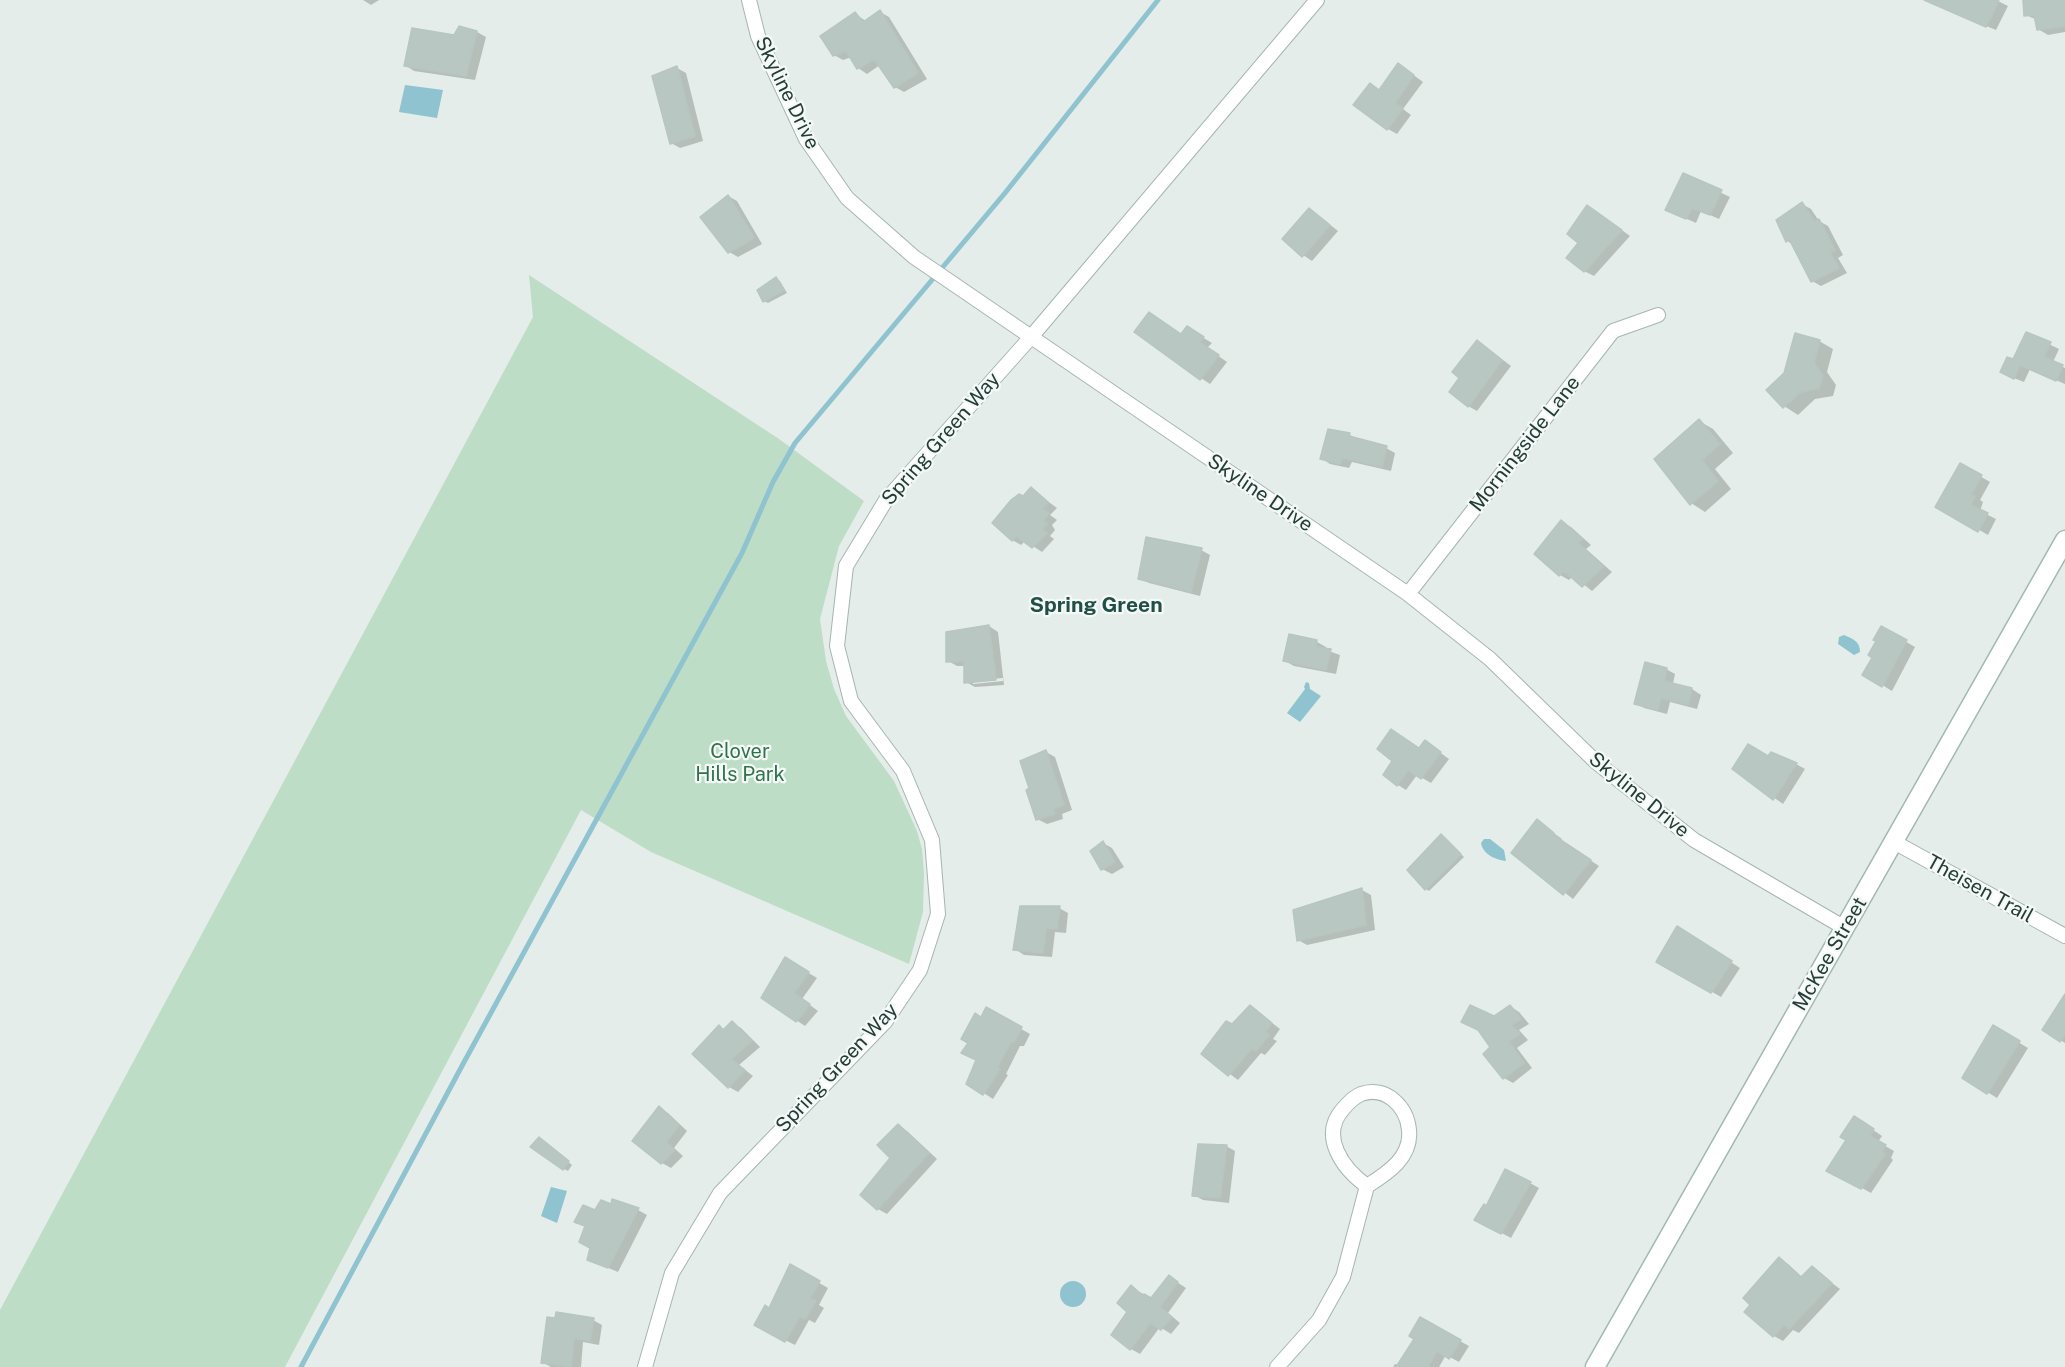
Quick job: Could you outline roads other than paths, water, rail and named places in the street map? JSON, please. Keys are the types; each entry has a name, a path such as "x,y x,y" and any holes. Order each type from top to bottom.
{"street":[{"name":"Skyline Drive","path":"749,0 758,36 806,139 847,198 914,257 1408,594 1490,659 1596,762 1694,840 1845,928"},
{"name":"Spring Green Way","path":"645,1367 672,1273 720,1193 885,1022 920,970 938,914 932,840 903,771 851,701 837,646 846,566 886,500 1031,337 1317,0"},
{"name":"Morningside Lane","path":"1408,594 1613,331 1658,315"},
{"name":"McKee Street","path":"1595,1367 2065,540"},
{"name":"Theisen Trail","path":"1894,842 2065,936"},
{"path":"1277,1367 1319,1320 1343,1277 1367,1186 1396,1166 1406,1152 1410,1138 1409,1123 1400,1104 1391,1097 1372,1092 1361,1094 1349,1102 1339,1113 1332,1126 1338,1154 1347,1168 1367,1186"}],"water":[{"path":"405,85 443,90 437,118 399,112"},
{"path":"1844,635 1857,643 1860,652 1854,655 1838,644 1839,637"},
{"path":"1306,682 1309,683 1310,689 1321,696 1300,722 1287,713 1305,689"},
{"path":"1484,839 1490,839 1504,850 1506,861 1495,858 1484,851 1481,843"},
{"path":"551,1187 567,1191 557,1223 541,1216"},
{"path":"1073,1281 1083,1284 1086,1294 1083,1304 1073,1307 1063,1304 1060,1294 1063,1284"}],"waterway":[{"path":"301,1367 463,1064 742,553 773,482 795,443 1005,193 1158,0"}],"district":[{"name":"Spring Green","path":"1096,606"}],"park label":[{"name":"Clover Hills Park","path":"740,764"}]}
